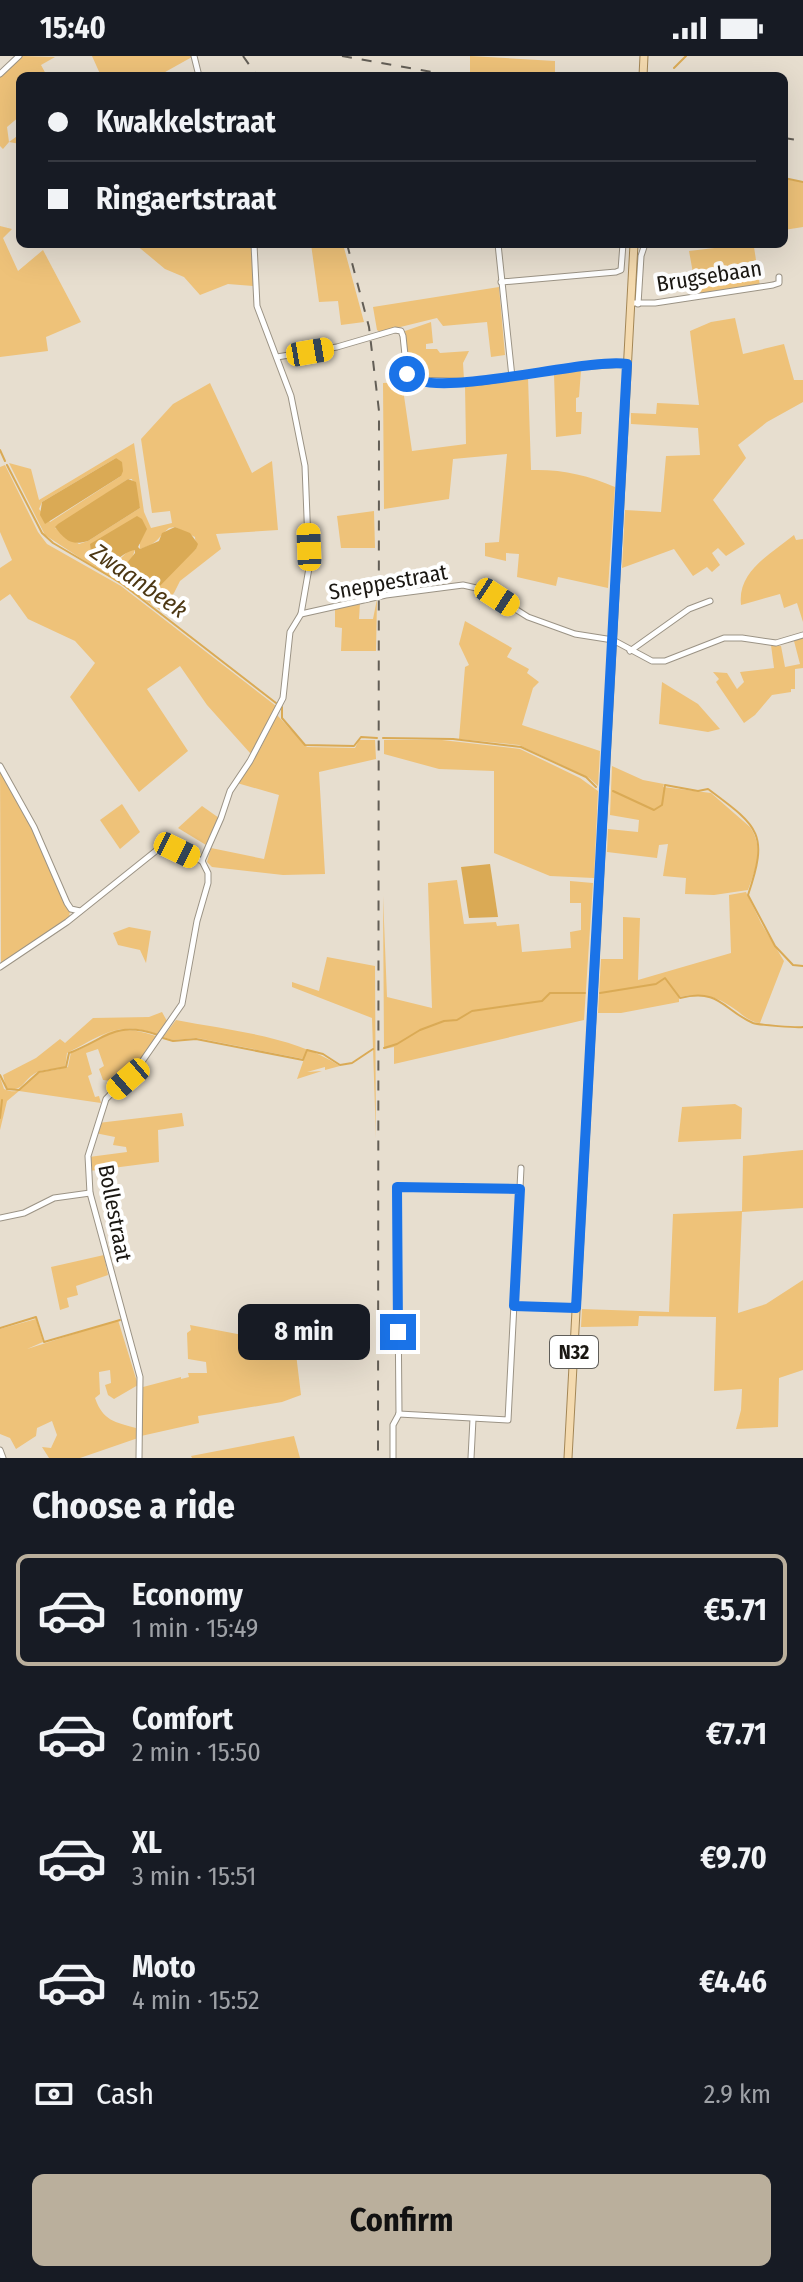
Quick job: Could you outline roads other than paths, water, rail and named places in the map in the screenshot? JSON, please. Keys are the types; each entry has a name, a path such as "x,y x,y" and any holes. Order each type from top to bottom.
{"main road":[{"name":"Brugsebaan","path":"627,364 635,304 634,248"},
{"name":"N32","path":"568,1458 627,364"}],"street":[{"path":"0,74 19,56"},
{"path":"0,967 80,911 162,846 202,861 230,791 281,703 290,632 301,614 309,568 305,466 291,396 257,306 254,248"},
{"path":"498,248 512,377"},
{"path":"501,282 616,272 621,270 623,264 623,248"},
{"name":"Brugsebaan","path":"644,248 635,304 773,285 779,283 779,277"},
{"path":"277,357 337,347 401,331 407,374 411,379 466,383 577,367 627,364"},
{"name":"Sneppestraat","path":"301,614 386,595 463,585 485,590 528,617 575,634 613,640"},
{"path":"630,651 689,609 710,601"},
{"path":"613,640 630,651 659,662 724,638 776,643 803,635"},
{"path":"0,766 34,827 67,903 71,909 80,911"},
{"name":"Bollestraat","path":"139,1458 140,1377 90,1193 88,1156 101,1107 154,1046 184,998 197,921 209,878 202,861"},
{"path":"399,1414 508,1420 521,1168"},
{"path":"393,1458 393,1425 399,1414 397,1187 520,1189"},
{"path":"0,1218 24,1213 54,1198 90,1193"},
{"path":"514,1306 576,1308"},
{"path":"471,1458 473,1419"},
{"path":"0,1450 3,1458"}],"water":[{"path":"116,458 122,462 121,476 45,524 40,515 42,502"},
{"path":"128,479 136,482 140,508 88,541 69,541 55,527 58,524"},
{"path":"137,516 147,529 138,547 140,549 159,541 162,533 175,527 190,533 198,544 154,592 126,574 127,563 135,550 101,566 91,557 90,544"},
{"path":"490,864 498,917 469,918 461,867"}],"waterway":[{"path":"674,68 686,56"},
{"path":"788,179 803,182"},
{"name":"Zwaanbeek","path":"0,450 5,461"},
{"name":"Zwaanbeek","path":"7,465 42,533 53,543 121,583 276,703"},
{"name":"Zwaanbeek","path":"282,707 282,718 305,745 354,746 361,737 377,738"},
{"name":"Zwaanbeek","path":"383,738 453,739 521,747 586,777 596,787"},
{"name":"Zwaanbeek","path":"613,791 654,810 662,805 665,785 698,791 708,789 739,813 749,823 758,844 758,858 748,895 775,946 793,965 803,966"},
{"path":"600,993 656,984 665,978 680,998 713,998 753,1023 803,1027"},
{"path":"384,1048 420,1030 444,1021 457,1020 472,1011 542,1001 550,993 585,993"},
{"path":"0,1075 7,1089 19,1090 39,1072 66,1067 69,1053 111,1033 131,1030 158,1035"},
{"path":"163,1038 173,1041 196,1039 303,1060 307,1050 323,1054 340,1065 352,1063 373,1049"},
{"path":"0,1118 2,1100"},
{"path":"0,1328 36,1317 44,1342 120,1320"}],"railway":[{"path":"243,56 254,72"},
{"path":"342,56 432,72"},
{"path":"788,139 803,141"},
{"path":"348,248 369,327 379,411 378,1458"}]}
